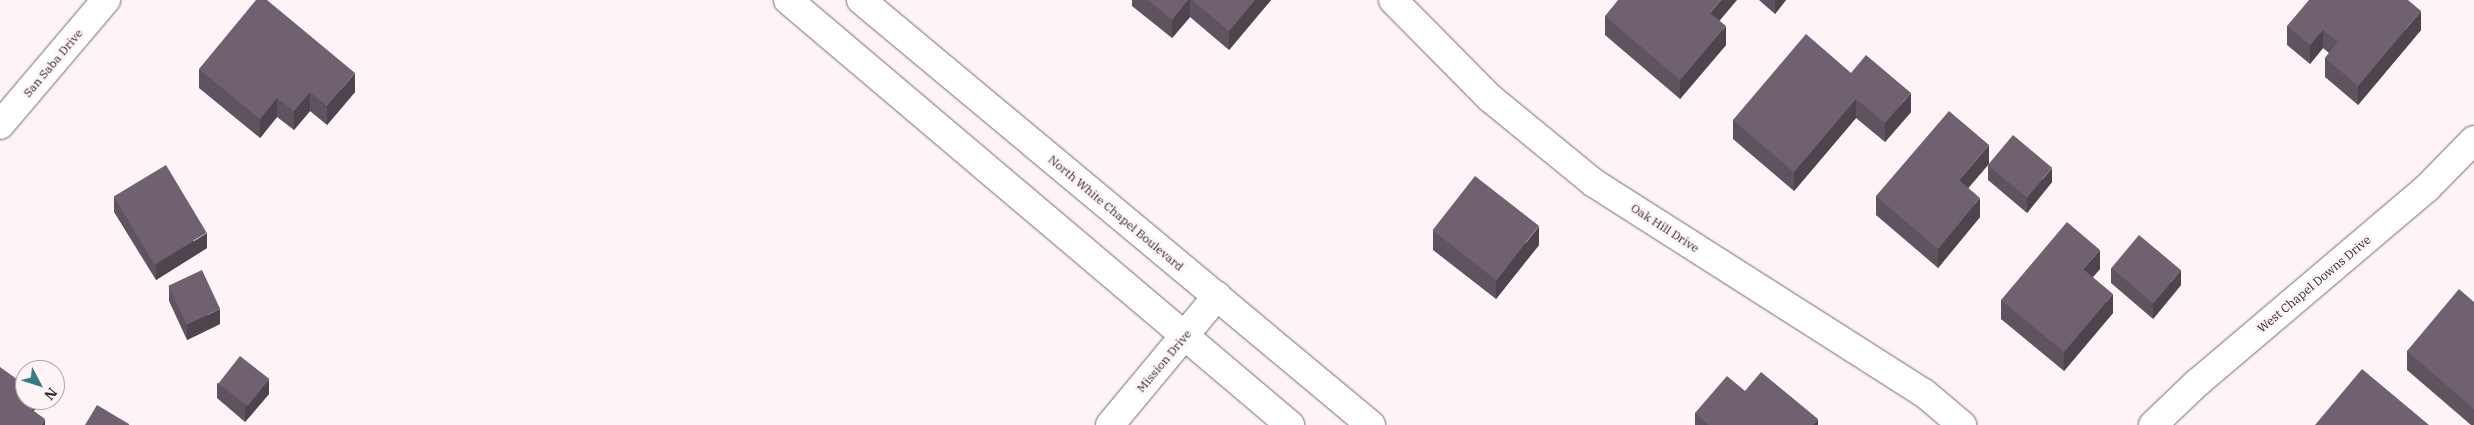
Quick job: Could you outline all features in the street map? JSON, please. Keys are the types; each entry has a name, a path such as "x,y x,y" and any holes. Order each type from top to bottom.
{"street":[{"name":"San Saba Drive","path":"0,126 106,0"},
{"path":"788,0 1290,425"},
{"name":"North White Chapel Boulevard","path":"861,0 1371,425"},
{"name":"Oak Hill Drive","path":"1393,0 1490,98 1594,183 1924,393 1962,425"},
{"name":"West Chapel Downs Drive","path":"2153,425 2197,383 2427,188 2474,140"},
{"name":"Mission Drive","path":"1110,425 1217,296"}],"building":[{"path":"256,0 267,0 355,73 327,106 310,92 294,111 277,98 260,119 199,69"},
{"path":"1148,0 1188,0 1172,20"},
{"path":"1192,0 1255,0 1229,31"},
{"path":"1618,0 1721,0 1710,13 1726,26 1680,80 1605,16"},
{"path":"2309,0 2408,0 2421,11 2358,86 2325,58 2338,42 2323,30 2310,45 2287,26"},
{"path":"1806,34 1851,73 1866,55 1911,93 1885,123 1856,99 1794,172 1733,120"},
{"path":"1949,111 1989,145 1959,180 1980,198 1938,249 1876,196"},
{"path":"2013,135 2052,168 2027,198 1988,165"},
{"path":"166,165 207,233 154,264 114,196"},
{"path":"1475,176 1539,226 1496,280 1433,230"},
{"path":"2067,222 2100,250 2083,269 2113,294 2064,352 2001,300"},
{"path":"2139,235 2181,270 2153,303 2111,268"},
{"path":"202,270 220,309 187,325 168,286"},
{"path":"2459,289 2474,302 2474,409 2407,351"},
{"path":"240,356 269,379 248,406 218,384"},
{"path":"0,367 15,378 15,410 33,410 45,419 41,425 0,425"},
{"path":"2362,369 2429,425 2315,425"},
{"path":"1761,372 1818,419 1813,425 1709,425 1695,413 1727,376 1745,391"},
{"path":"97,405 129,424 129,425 85,425"}]}
